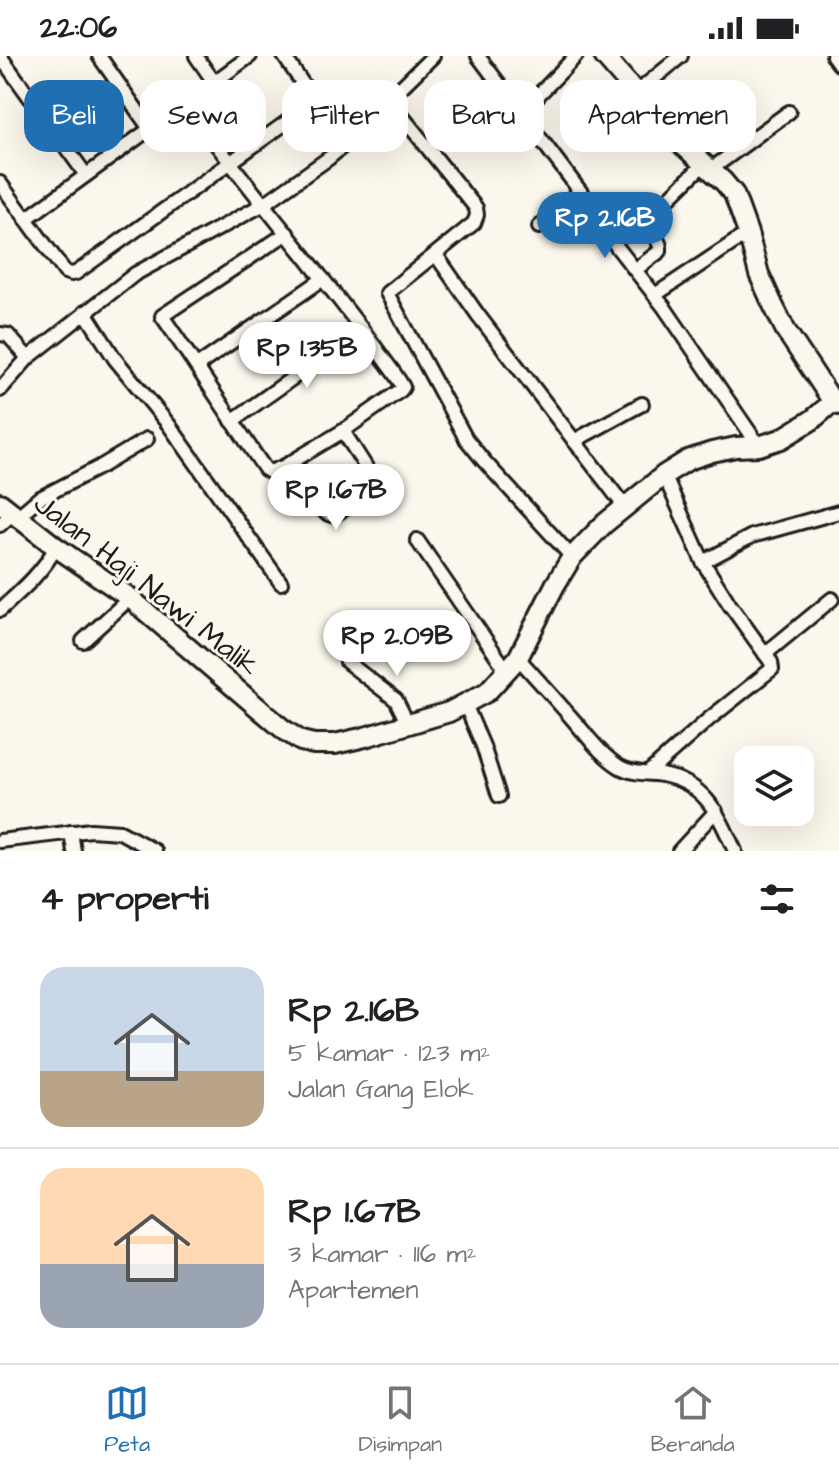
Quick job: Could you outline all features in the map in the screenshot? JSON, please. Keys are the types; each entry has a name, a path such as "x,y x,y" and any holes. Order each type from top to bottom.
{"main road":[{"path":"604,56 624,80"},
{"path":"690,152 734,194 759,274 786,331 837,401"},
{"name":"Jalan Haji Nawi Malik","path":"8,514 130,598 283,729 301,741 335,744 449,712 487,692 513,664 572,557 604,524 664,475 688,460 712,452 759,446 781,439 837,401"}],"street":[{"path":"0,56 86,175"},
{"path":"99,56 140,115"},
{"path":"196,56 213,80"},
{"path":"217,80 250,56"},
{"path":"284,56 300,80"},
{"path":"408,81 433,56"},
{"path":"478,56 495,80"},
{"path":"544,89 576,56"},
{"path":"652,80 681,56"},
{"path":"833,56 839,64"},
{"path":"635,270 660,251 649,218 672,193 789,112"},
{"path":"408,124 476,208 477,215 474,223 387,293 466,439 572,557"},
{"path":"1,188 65,272 76,273 282,125"},
{"path":"26,219 140,136"},
{"path":"544,145 655,295 759,446"},
{"path":"221,152 264,204 287,233 362,329 403,387 343,431 270,472 265,469 162,316 287,233"},
{"path":"0,390 28,358 135,274 264,204 336,152"},
{"path":"539,227 580,191"},
{"path":"655,295 748,233"},
{"path":"436,255 625,507"},
{"path":"197,366 323,279"},
{"path":"85,312 115,359 169,425 281,583"},
{"path":"232,421 362,329"},
{"path":"0,334 8,335 28,358"},
{"path":"574,441 642,404"},
{"path":"285,466 331,515 375,491 376,483 343,431"},
{"path":"8,514 147,439"},
{"path":"648,773 772,669 771,662 703,562 664,475"},
{"path":"703,562 752,536 839,512"},
{"path":"417,540 513,664 603,754 621,768 681,780 691,785 716,811 735,851"},
{"path":"0,610 33,579 56,547"},
{"path":"83,641 130,598"},
{"path":"765,654 832,599"},
{"path":"347,662 396,700 408,724"},
{"path":"465,704 499,796"},
{"path":"679,851 716,811"},
{"path":"4,844 91,830 120,832 149,849"},
{"path":"71,832 74,851"}]}
